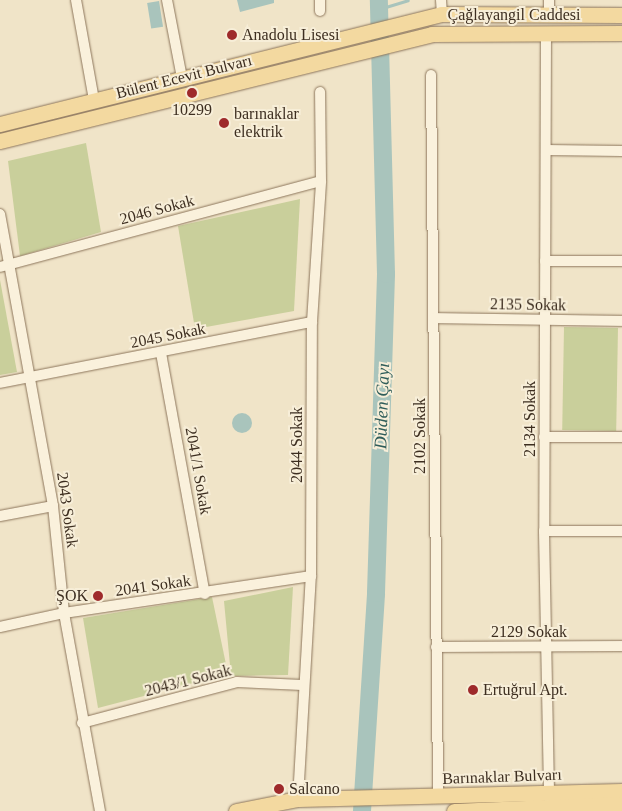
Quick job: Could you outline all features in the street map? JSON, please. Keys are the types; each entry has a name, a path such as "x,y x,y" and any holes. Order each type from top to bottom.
{"main road":[{"name":"Çağlayangil Caddesi","path":"406,21 442,7 549,7 622,15"},
{"name":"Bülent Ecevit Bulvarı","path":"0,124 406,21"},
{"name":"Çağlayangil Caddesi","path":"406,40 450,32 622,33"},
{"name":"Bülent Ecevit Bulvarı","path":"0,141 406,40"},
{"name":"Barınaklar Bulvarı","path":"550,804 622,791"},
{"name":"Barınaklar Bulvarı","path":"298,799 346,800 438,797 550,804 622,804"},
{"path":"236,811 298,799"},
{"path":"454,811 550,804"}],"street":[{"path":"76,0 94,100"},
{"path":"167,0 182,78"},
{"path":"320,0 320,11"},
{"name":"2134 Sokak","path":"546,32 544,531 545,647 550,804"},
{"name":"2102 Sokak","path":"431,75 438,797"},
{"name":"2044 Sokak","path":"298,799 302,685 311,576 312,322 321,181 320,92"},
{"path":"546,150 622,151"},
{"name":"2046 Sokak","path":"0,268 321,181"},
{"name":"2043 Sokak","path":"0,214 11,265 53,506 64,613 82,723 100,811"},
{"path":"545,261 622,260"},
{"name":"2135 Sokak","path":"434,318 622,321"},
{"name":"2045 Sokak","path":"0,383 30,379 312,322"},
{"name":"2041/1 Sokak","path":"161,353 205,594"},
{"path":"544,438 622,437"},
{"path":"0,516 53,506"},
{"path":"544,531 622,530"},
{"name":"2041 Sokak","path":"0,627 64,613 205,594 311,576"},
{"name":"2129 Sokak","path":"436,647 622,646"},
{"name":"2043/1 Sokak","path":"82,723 237,682 302,685"}],"green space":[{"path":"86,143 101,232 20,256 8,161"},
{"path":"300,199 294,311 195,329 178,226"},
{"path":"0,280 17,372 0,375"},
{"path":"564,327 618,328 616,431 562,430"},
{"path":"293,587 288,675 231,676 224,601"},
{"path":"212,597 228,674 98,708 83,618"}],"water":[{"path":"237,0 274,0 274,3 240,12"},
{"path":"159,1 163,27 151,29 147,3"},
{"path":"242,413 249,416 252,423 249,430 242,433 235,430 232,423 235,416"}],"waterway":[{"name":"Düden Çayı","path":"362,811 376,593 386,274 379,0"},
{"path":"379,9 408,0"}],"place":[{"name":"Anadolu Lisesi","path":"232,35"},
{"name":"10299","path":"192,93"},
{"name":"barınaklar elektrik","path":"224,123"},
{"name":"ŞOK","path":"98,596"},
{"name":"Ertuğrul Apt.","path":"473,690"},
{"name":"Salcano","path":"279,789"}]}
